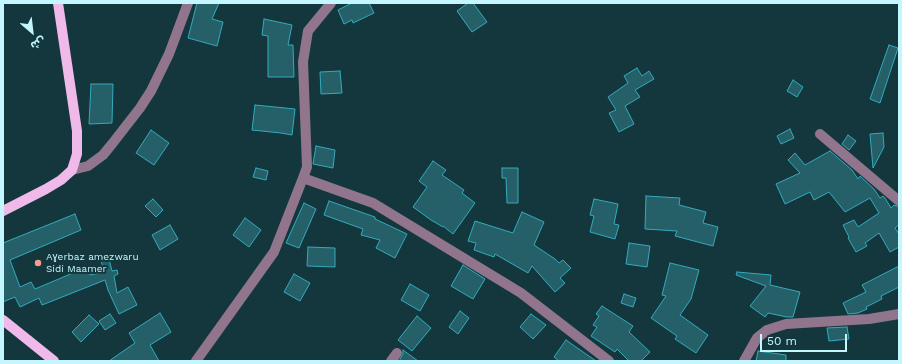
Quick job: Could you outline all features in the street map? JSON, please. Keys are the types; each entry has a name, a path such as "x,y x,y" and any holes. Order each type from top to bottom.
{"main road":[{"path":"3,211 61,180 72,170 77,154 77,131 58,3"},
{"path":"3,320 54,361"}],"street":[{"path":"72,170 88,166 103,155 140,108 151,91 169,54 188,3"},
{"path":"196,361 274,252 303,178 307,167 303,62 308,31 331,3"},
{"path":"820,134 899,201"},
{"path":"303,178 374,203 521,293 609,361"},
{"path":"744,361 757,338 767,330 786,324 869,319 899,314"}],"building":[{"path":"197,3 219,3 212,19 223,22 217,46 188,38"},
{"path":"352,3 369,3 374,13 353,23 352,20 344,24 338,10"},
{"path":"468,3 473,3 487,22 472,32 457,11"},
{"path":"264,19 292,25 288,45 293,45 294,77 268,77 268,36 262,35"},
{"path":"889,45 898,48 880,103 870,99"},
{"path":"637,68 642,76 649,71 654,79 635,90 640,97 625,106 634,124 619,132 609,113 616,110 608,97 628,83 624,76"},
{"path":"340,71 342,93 321,94 320,72"},
{"path":"793,80 803,87 797,97 787,91"},
{"path":"91,84 113,84 112,123 89,124"},
{"path":"255,105 295,109 292,135 252,130"},
{"path":"790,129 794,138 781,144 777,136"},
{"path":"151,130 169,143 154,165 136,153"},
{"path":"883,133 884,147 873,168 870,134"},
{"path":"848,135 856,141 849,150 842,144"},
{"path":"316,146 335,150 333,168 313,164"},
{"path":"830,151 852,170 858,179 860,176 874,189 880,198 883,196 891,208 894,205 899,207 899,225 895,228 899,234 899,247 890,252 879,233 865,243 867,246 856,252 843,225 854,220 858,227 879,213 870,198 845,212 829,192 814,200 810,192 785,204 776,184 800,173 788,160 795,153 805,165"},
{"path":"433,161 446,170 442,175 464,190 462,193 475,203 453,234 413,207 427,187 419,181"},
{"path":"256,168 268,171 266,180 253,177"},
{"path":"502,168 518,168 518,203 507,203 506,178 502,178"},
{"path":"646,196 680,198 679,205 706,212 703,223 718,227 713,246 675,236 677,231 645,229"},
{"path":"153,199 163,210 156,217 145,206"},
{"path":"594,199 618,204 614,224 619,225 615,239 590,232 594,216 590,215"},
{"path":"329,201 375,217 375,219 407,234 395,258 376,248 380,240 361,235 363,229 324,215"},
{"path":"304,203 316,209 299,248 286,243"},
{"path":"522,212 544,222 534,245 559,263 563,260 571,268 560,278 565,283 555,292 532,266 528,273 495,254 494,257 474,250 476,243 468,241 475,221 513,233"},
{"path":"75,214 81,230 10,260 20,287 31,282 35,289 87,267 90,275 104,272 101,260 109,259 112,271 117,270 118,274 114,276 117,293 128,287 137,305 119,314 105,280 42,305 39,298 20,307 15,297 3,302 3,243"},
{"path":"245,218 261,230 249,247 233,235"},
{"path":"170,225 178,239 160,250 152,235"},
{"path":"629,243 650,246 647,267 626,264"},
{"path":"308,247 335,248 335,267 307,266"},
{"path":"670,263 699,270 691,299 680,315 708,335 696,353 675,339 677,336 651,318 666,296 662,295"},
{"path":"463,265 485,279 473,299 451,286"},
{"path":"899,266 899,287 881,296 882,299 866,307 867,309 858,313 848,314 843,303 866,292 862,285"},
{"path":"737,272 771,275 770,285 800,292 793,317 768,313 765,317 750,306 766,286 736,275"},
{"path":"294,274 310,283 300,301 284,292"},
{"path":"410,284 429,295 420,311 401,300"},
{"path":"624,294 636,298 633,307 621,303"},
{"path":"602,306 633,326 629,332 650,352 641,361 629,361 617,349 615,352 591,336 597,327 593,325 599,316 596,314"},
{"path":"460,311 469,318 458,334 449,327"},
{"path":"160,313 171,332 150,345 159,361 109,361 135,343 129,333"},
{"path":"110,314 116,323 105,330 99,321"},
{"path":"531,314 546,325 533,339 520,327"},
{"path":"89,315 99,324 81,342 72,332"},
{"path":"417,316 431,328 412,351 398,340"},
{"path":"847,327 849,339 829,341 827,328"},
{"path":"566,340 596,361 559,361 554,357"},
{"path":"403,350 418,361 399,361 403,354"},
{"path":"758,351 786,355 786,361 756,361"}],"place":[{"name":"Aɣerbaz amezwaru Sidi Maamer","path":"38,263"}]}
